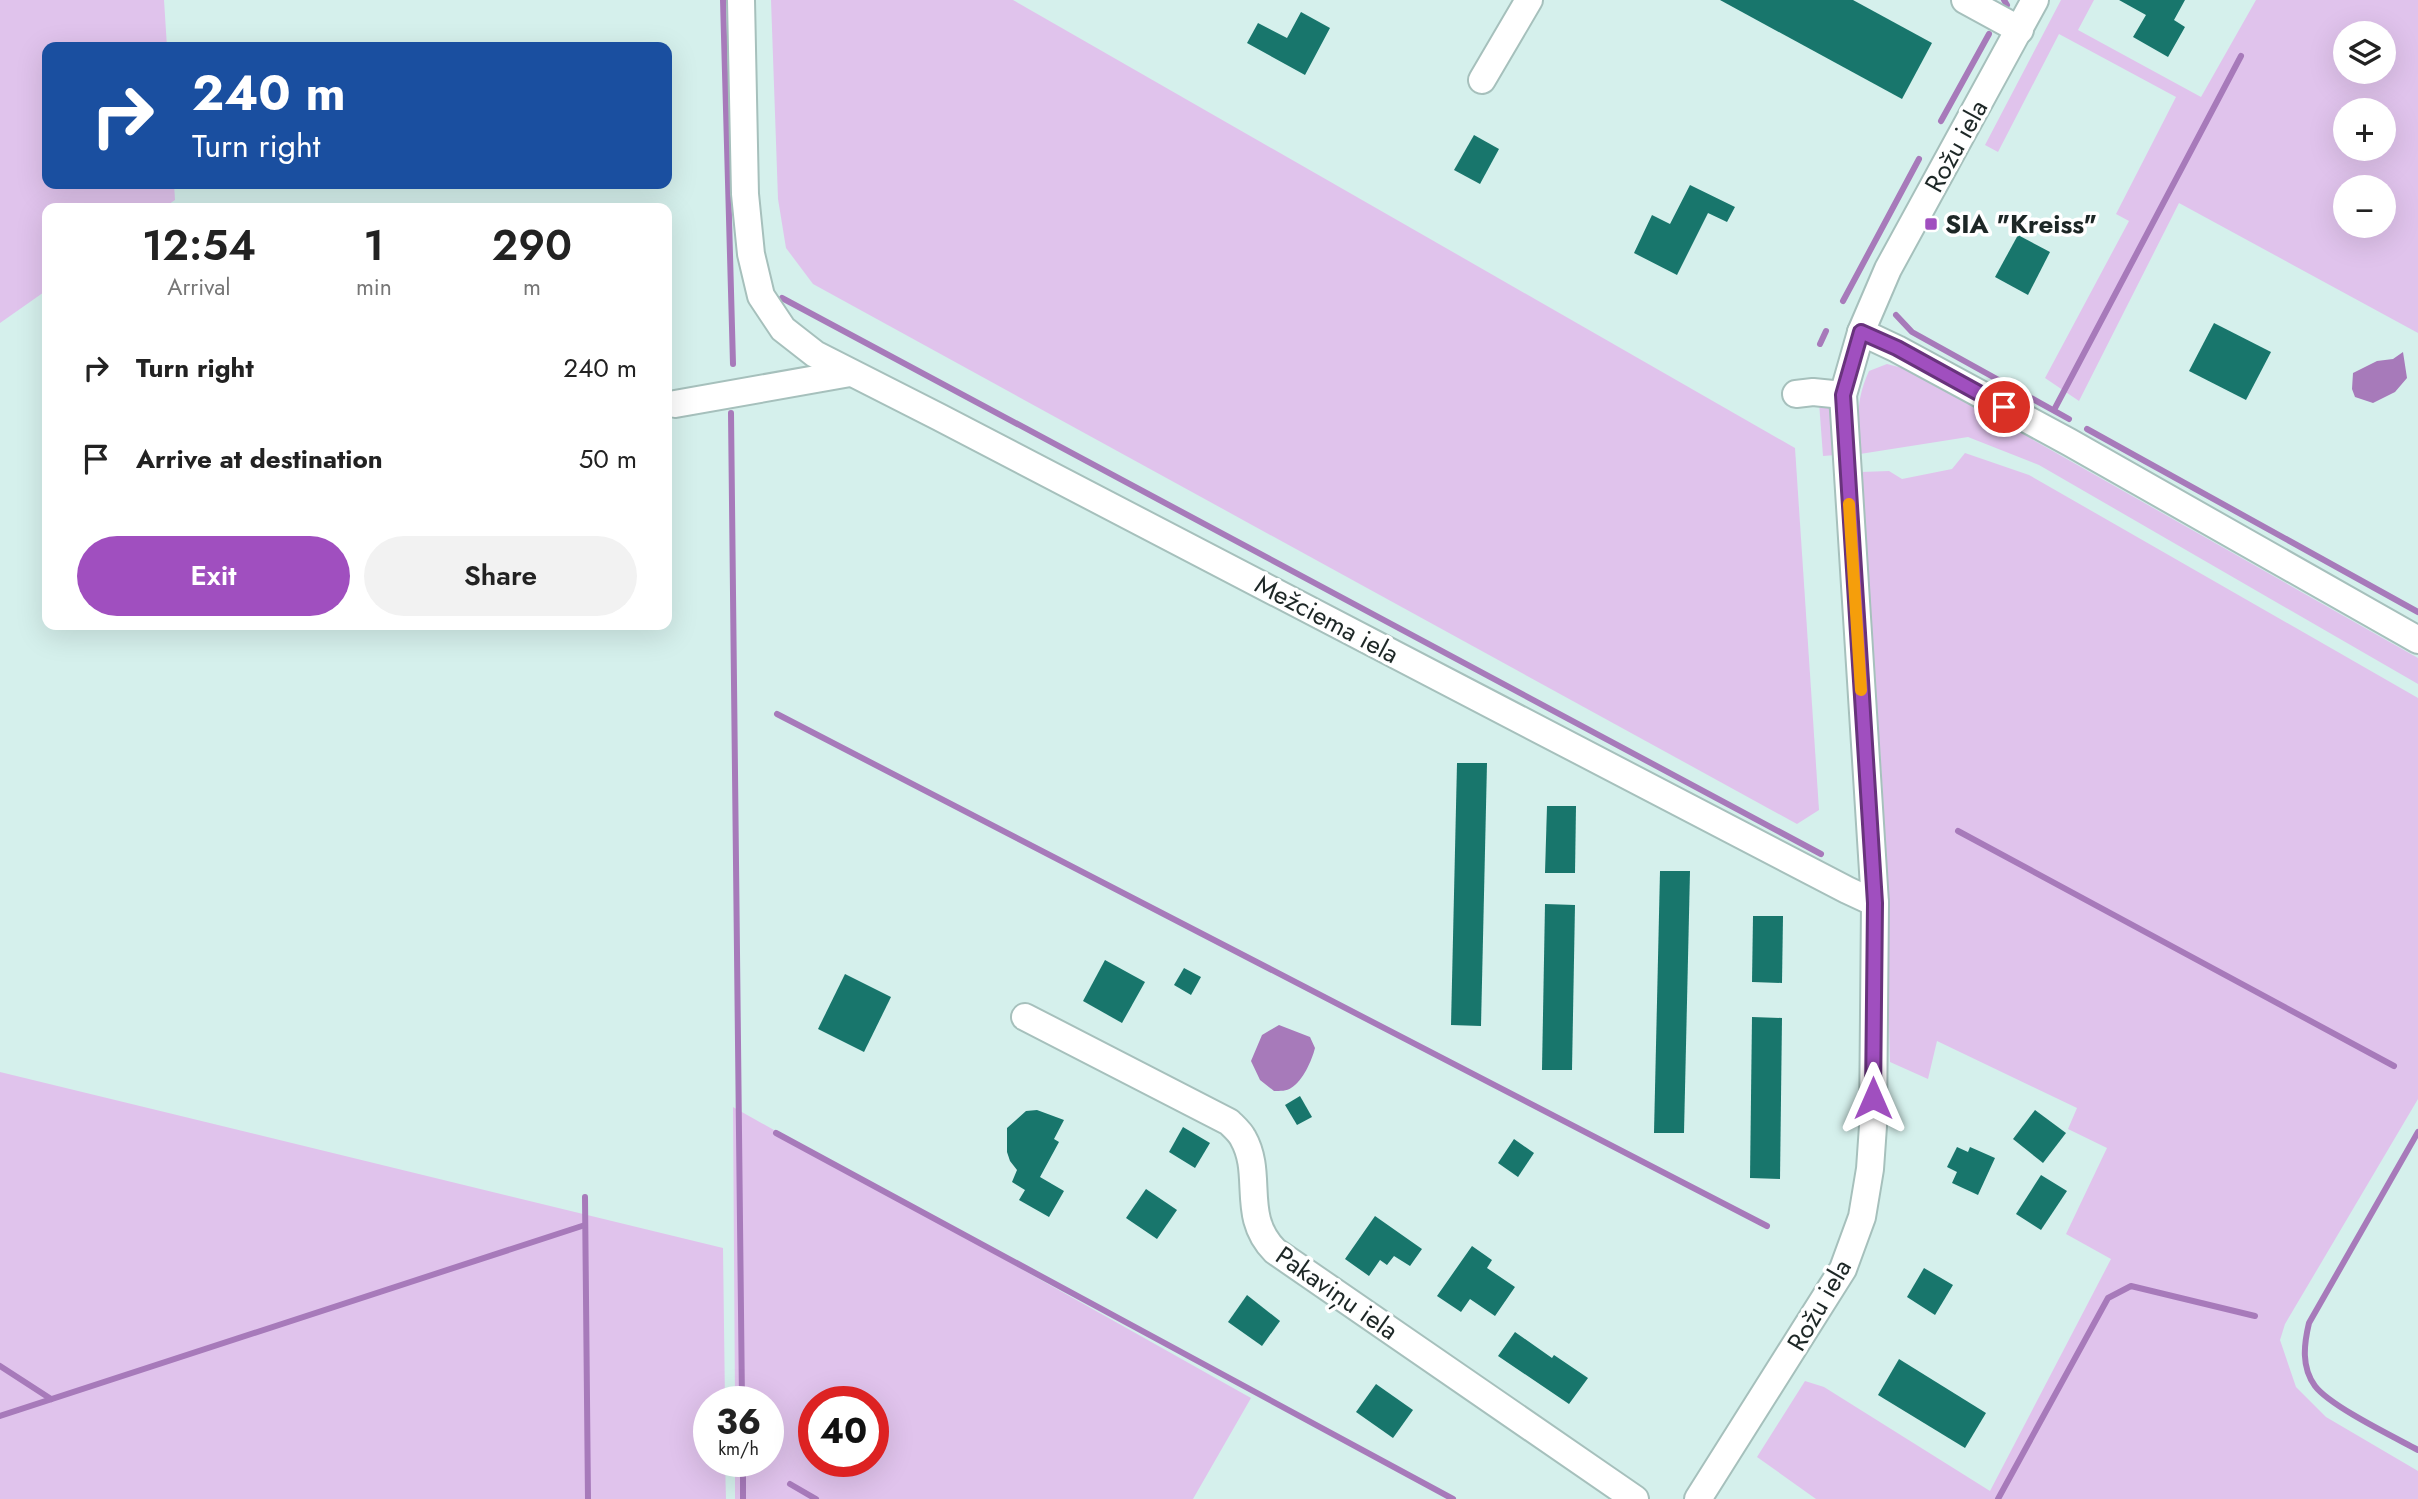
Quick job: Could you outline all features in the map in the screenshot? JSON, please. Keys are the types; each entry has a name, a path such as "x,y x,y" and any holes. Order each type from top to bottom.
{"street":[{"name":"Mežciema iela","path":"741,0 745,194 751,254 761,296 783,329 815,354 850,373 939,416 1875,903"},
{"path":"1482,80 1529,0"},
{"path":"1965,0 2020,30"},
{"name":"Rožu iela","path":"1698,1499 1843,1269 1862,1217 1870,1169 1873,1126 1875,903 1843,395 1861,332 1888,269 2035,0"},
{"path":"1861,332 1897,348 2081,449 2418,640"},
{"path":"675,404 850,373"},
{"path":"1796,394 1813,392 1843,395"},
{"name":"Pakaviņu iela","path":"1025,1017 1229,1122 1243,1137 1250,1156 1257,1222 1264,1240 1275,1251 1635,1499"}],"shaded area":[{"path":"0,0 164,0 167,42 42,42 42,189 174,189 175,200 170,203 42,203 42,294 0,323"},
{"path":"771,0 1013,0 1795,448 1819,810 1797,824 813,284 786,248 778,199"},
{"path":"2061,0 2094,0 2078,30 2201,97 2256,0 2418,0 2418,333 2179,203 2079,401 2045,378 2129,221 2116,214 2176,97 2059,34 1998,152 1985,145"},
{"path":"2403,352 2407,378 2395,392 2373,403 2355,397 2352,389 2353,373 2377,361 2393,359"},
{"path":"1887,364 1910,370 2418,658 2418,684 2039,465 1968,437 1860,454 1858,421 1861,392 1869,371"},
{"path":"1819,402 1832,404 1836,455 1823,456"},
{"path":"1965,453 2029,475 2418,698 2418,1099 2285,1324 2280,1340 2296,1387 2326,1417 2418,1471 2418,1499 1816,1499 1757,1457 1805,1381 1824,1387 1990,1491 2111,1259 2066,1234 2107,1148 2068,1129 2077,1108 1937,1041 1928,1079 1890,1062 1883,795 1861,472 1889,471 1902,479 1952,469"},
{"path":"1279,1025 1310,1037 1315,1048 1306,1070 1295,1085 1288,1090 1274,1091 1260,1080 1251,1061 1262,1035"},
{"path":"0,1072 723,1248 725,1386 693,1386 693,1477 725,1477 726,1499 0,1499"},
{"path":"733,1107 1251,1398 1193,1499 735,1499 735,1477 784,1477 784,1386 735,1386"}],"building":[{"path":"1720,0 1853,0 1932,43 1902,99"},
{"path":"2119,0 2185,0 2174,20 2185,27 2168,57 2133,37 2146,15"},
{"path":"1301,12 1330,28 1305,75 1247,43 1258,23 1287,38"},
{"path":"1474,135 1499,149 1480,184 1454,170"},
{"path":"1690,185 1735,207 1727,222 1708,213 1677,275 1634,253 1652,215 1670,224"},
{"path":"2018,235 2050,252 2028,295 1995,277"},
{"path":"2214,323 2271,352 2246,400 2189,371"},
{"path":"1457,763 1487,763 1481,1026 1451,1025"},
{"path":"1547,806 1576,806 1575,873 1545,873"},
{"path":"1660,871 1690,871 1684,1133 1654,1133"},
{"path":"1545,904 1575,905 1572,1070 1542,1070"},
{"path":"1753,916 1783,916 1782,983 1752,982"},
{"path":"1105,960 1145,982 1122,1023 1083,1001"},
{"path":"1184,968 1201,977 1191,995 1174,985"},
{"path":"845,974 891,997 864,1052 818,1029"},
{"path":"1752,1017 1782,1018 1780,1179 1750,1178"},
{"path":"1300,1096 1312,1117 1297,1125 1285,1105"},
{"path":"1037,1110 1064,1120 1054,1139 1059,1142 1040,1177 1064,1191 1049,1217 1019,1200 1025,1190 1012,1182 1017,1170 1007,1152 1007,1128 1026,1111"},
{"path":"2035,1110 2066,1133 2043,1163 2013,1139"},
{"path":"1183,1127 1210,1143 1195,1168 1169,1152"},
{"path":"1514,1139 1534,1153 1518,1177 1498,1163"},
{"path":"1957,1147 1968,1152 1970,1147 1995,1158 1978,1195 1952,1183 1957,1172 1947,1167"},
{"path":"2041,1175 2067,1191 2041,1230 2016,1214"},
{"path":"1146,1189 1177,1210 1157,1239 1126,1218"},
{"path":"1375,1216 1422,1249 1410,1266 1394,1256 1387,1265 1380,1260 1369,1276 1345,1259"},
{"path":"1472,1246 1492,1260 1487,1268 1515,1287 1495,1316 1470,1299 1461,1312 1437,1296"},
{"path":"1924,1268 1953,1285 1935,1315 1907,1297"},
{"path":"1247,1295 1280,1321 1262,1346 1228,1322"},
{"path":"1515,1332 1552,1358 1554,1355 1588,1378 1569,1404 1498,1356"},
{"path":"1899,1359 1986,1413 1965,1448 1878,1395"},
{"path":"1376,1384 1413,1410 1393,1438 1356,1412"}],"waterway":[{"path":"723,0 733,364"},
{"path":"2004,0 2007,5"},
{"path":"1941,121 1989,34"},
{"path":"2054,410 2241,56"},
{"path":"1843,301 1919,159"},
{"path":"782,298 1821,854"},
{"path":"1896,315 1912,332 2069,419"},
{"path":"1820,344 1826,331"},
{"path":"731,413 742,1386"},
{"path":"2087,429 2418,612"},
{"path":"777,714 1767,1226"},
{"path":"1958,831 2394,1066"},
{"path":"2418,1132 2309,1323 2305,1355 2307,1371 2323,1394 2363,1421 2418,1450"},
{"path":"776,1133 1453,1499"},
{"path":"585,1197 588,1499"},
{"path":"0,1416 585,1225"},
{"path":"1998,1499 2108,1298 2131,1286 2255,1316"},
{"path":"0,1366 51,1399"},
{"path":"743,1477 743,1499"},
{"path":"790,1484 816,1499"}],"slow traffic":[{"path":"1849,504 1861,690"}],"place":[{"name":"SIA \"Kreiss\"","path":"1931,224"}],"route":[{"path":"1873,1098 1875,903 1843,395 1861,332 1897,348 2004,407"}]}
